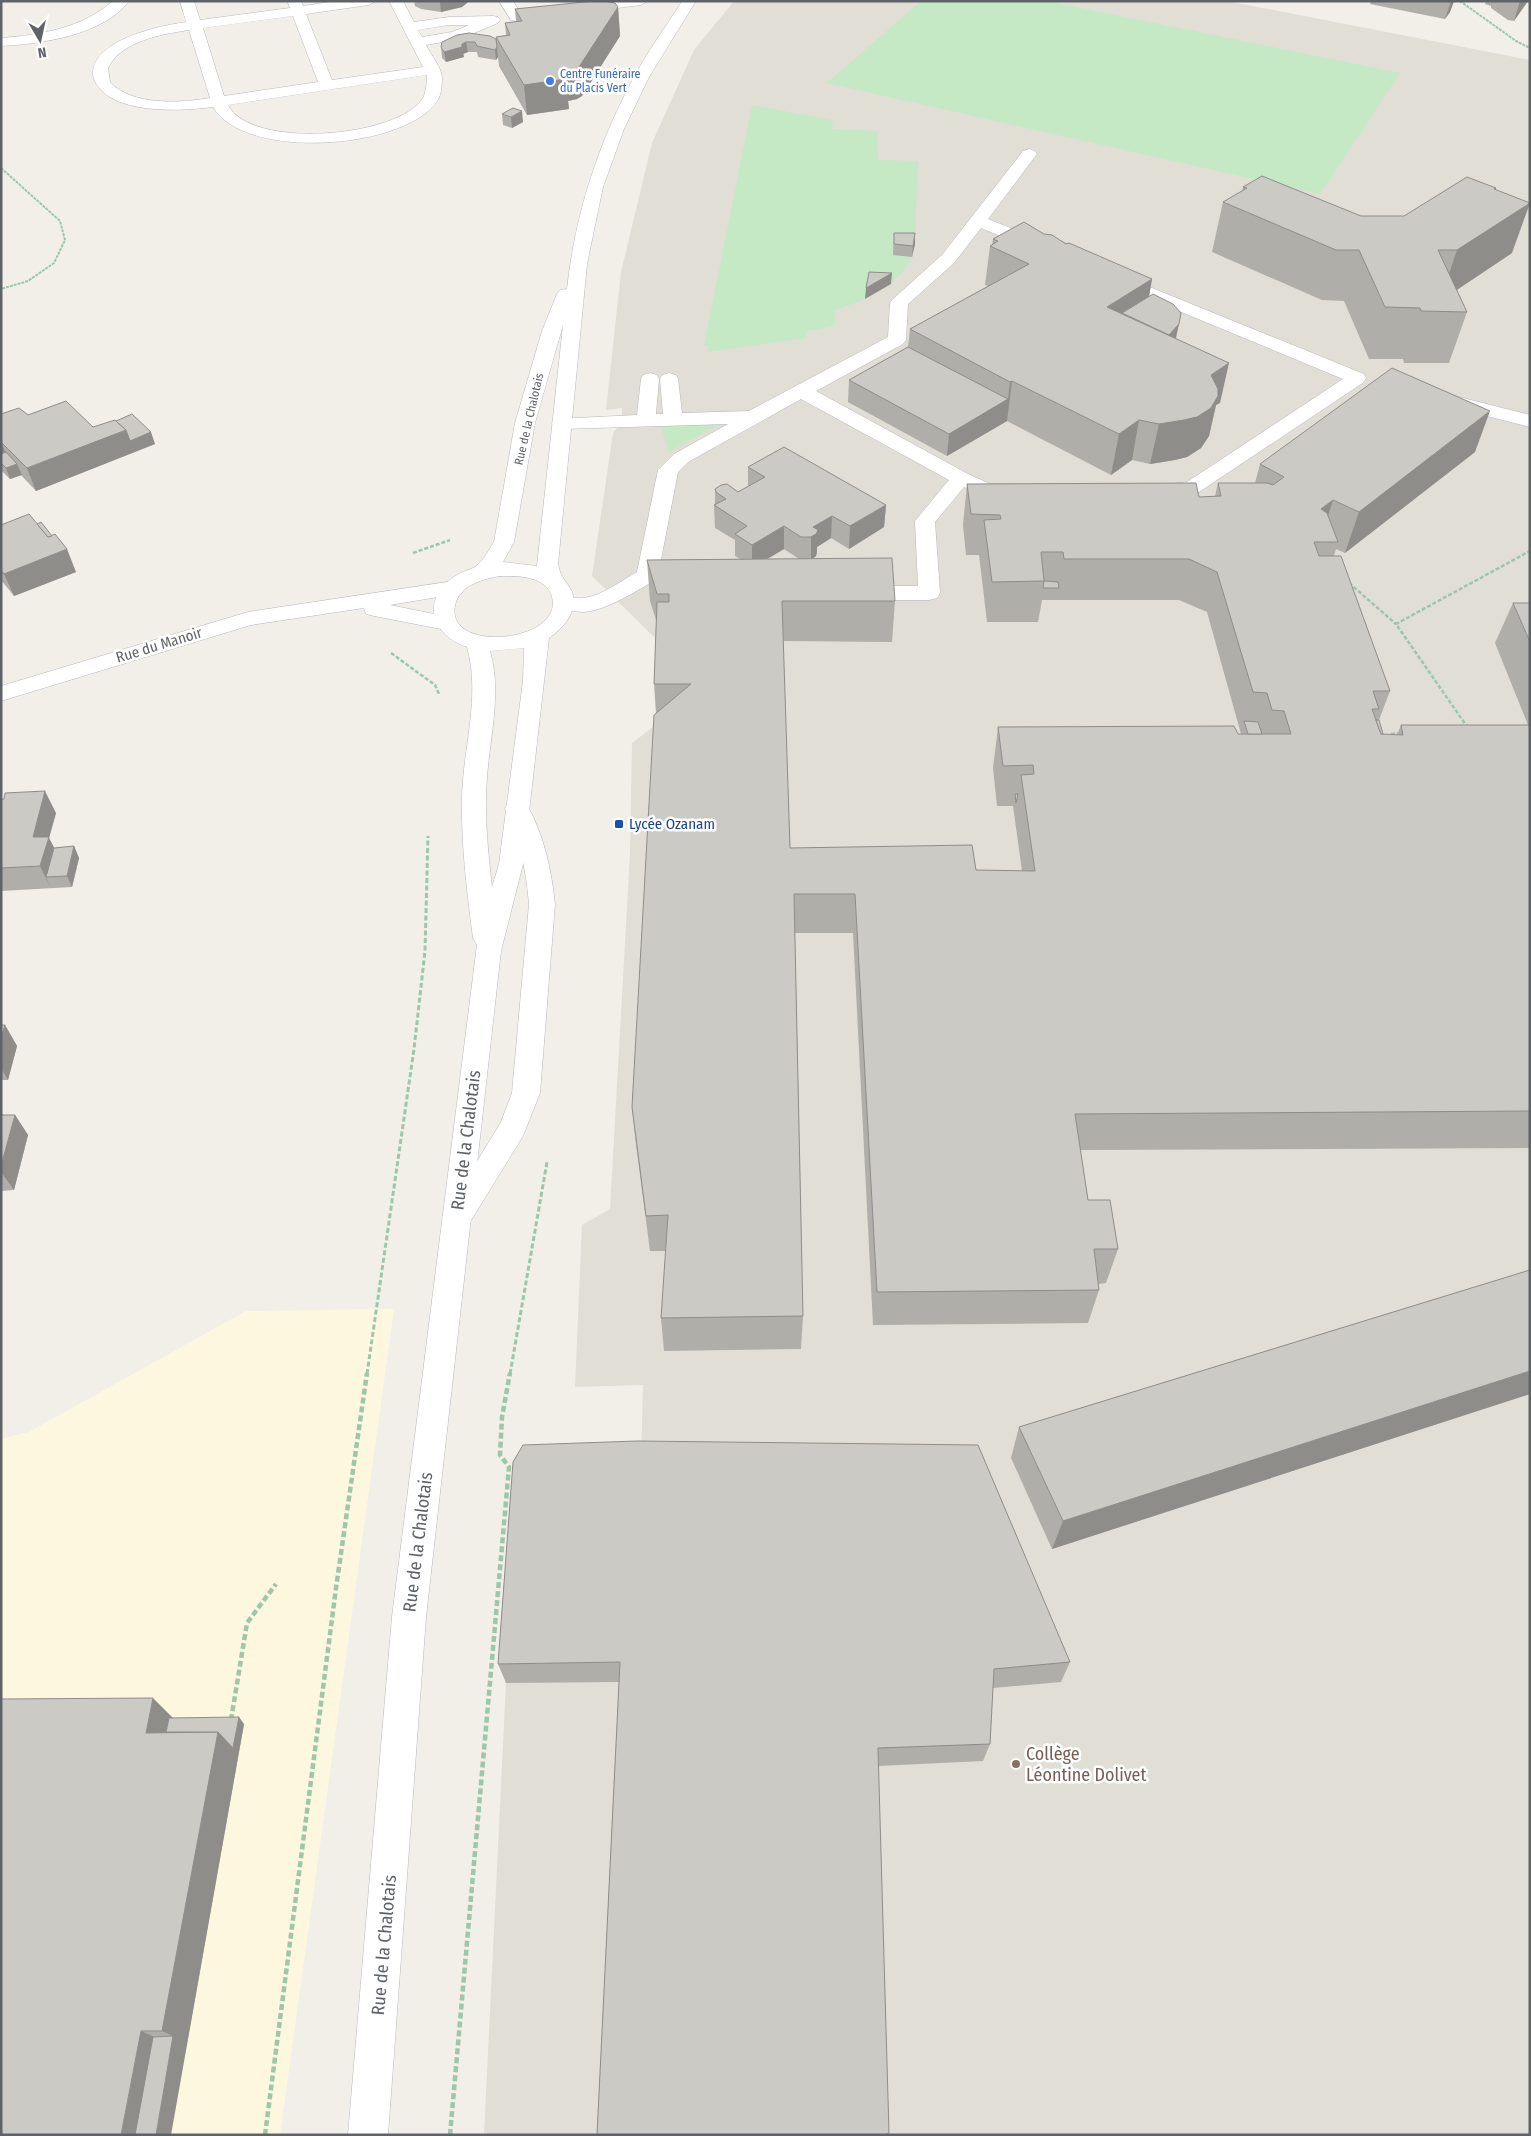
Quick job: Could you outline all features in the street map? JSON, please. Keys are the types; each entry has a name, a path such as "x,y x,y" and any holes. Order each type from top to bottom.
{"main road":[{"path":"1,42 28,39 71,30 100,18 122,1"},
{"path":"187,1 223,110 237,124 271,136 314,139 356,136 387,128 430,102 437,82 433,70 396,1"},
{"path":"369,1 295,6 166,29 126,43 104,60 100,68 102,83 108,90 118,96 149,104 196,105 433,70"},
{"path":"506,1 516,18"},
{"path":"409,26 449,21 516,18 641,1"},
{"name":"Rue de la Chalotais","path":"550,579 547,564 578,264 596,187 616,129 641,77 689,1"},
{"path":"295,6 327,86"},
{"path":"417,42 455,36 492,20"},
{"path":"564,602 584,605 612,596 647,576 668,470 681,458 897,340 899,303 948,259 1030,154"},
{"path":"978,221 1059,254"},
{"name":"Rue de la Chalotais","path":"482,572 495,559 504,542 525,423 551,331 578,264"},
{"path":"1095,269 1357,378 1376,383"},
{"path":"1144,491 1192,488 1357,378"},
{"path":"646,420 659,379 673,420"},
{"path":"803,392 961,478 1009,500 1028,498"},
{"path":"1434,397 1530,421"},
{"path":"562,423 753,417"},
{"path":"840,593 929,593 925,520 961,478"},
{"path":"518,569 535,572 550,579 561,590 564,602 562,615 552,626 538,636 517,643 495,644 476,642 457,634 446,623 442,611 445,599 454,588 466,579 482,572 518,569"},
{"name":"Rue du Manoir","path":"1,694 220,626 278,612 429,593 454,588"},
{"name":"Rue du Manoir","path":"320,607 375,609 446,623"},
{"name":"Rue de la Chalotais","path":"368,2135 409,1617 488,951 511,864 538,636"},
{"name":"Rue de la Chalotais","path":"476,642 481,655 484,678 474,796 477,867 488,951"},
{"path":"457,1218 512,1128 526,1092 542,904 539,873 529,834 518,810"}],"path":[{"path":"1460,1 1516,41 1530,48"},
{"path":"1,168 60,222 65,240 54,263 28,281 1,289"},
{"path":"1396,624 1530,551"},
{"path":"1344,579 1396,624 1472,733"},
{"path":"375,609 372,636 384,649 435,685 440,697"},
{"path":"1391,734 1409,734"},
{"path":"265,2135 336,1588 414,1049 428,910 428,828"},
{"path":"450,2135 509,1467 500,1455 502,1417 548,1152"},
{"path":"230,1723 247,1623 276,1584"}],"shaded area":[{"path":"734,1 1227,1 1530,60 1530,2135 484,2135 506,1683 520,1486 641,1465 643,1385 575,1387 582,1225 610,1209 630,854 632,743 657,724 660,643 592,576 613,433 622,422 622,408 606,410 621,272 652,143 694,50"},
{"path":"394,1309 280,2135 1,2135 1,1439 29,1432 246,1311"}],"green space":[{"path":"921,1 1047,1 1400,73 1320,194 827,83"},
{"path":"752,105 832,120 833,129 877,131 878,160 918,161 915,244 894,244 893,255 912,257 906,267 898,277 879,291 858,302 835,310 834,326 806,331 805,338 708,352 709,346 704,346"},
{"path":"717,422 718,425 669,452 662,430 664,426 670,424"}],"building":[{"path":"594,1 615,3 618,7 579,67 575,70 563,72 566,79 524,85 496,37 510,35 505,23 522,21 515,9"},
{"path":"469,33 490,36 496,39 497,47 495,50 477,46 475,42 466,42 462,44 462,47 444,52 441,47 442,42 457,35"},
{"path":"513,108 522,111 511,117 502,114"},
{"path":"1262,176 1361,216 1404,216 1467,177 1530,203 1457,250 1438,250 1467,312 1421,311 1420,308 1385,307 1359,250 1336,250 1223,202 1247,188 1243,187"},
{"path":"1024,222 1066,244 1069,243 1152,279 1107,307 1229,363 1211,375 1218,389 1218,396 1211,408 1197,417 1184,420 1159,424 1139,420 1119,434 1012,381 1010,382 910,329 1029,264 990,246 998,241 993,239"},
{"path":"894,233 915,233 913,246 894,244"},
{"path":"869,272 892,273 866,288"},
{"path":"1153,294 1173,304 1181,313 1179,324 1169,335 1122,313"},
{"path":"908,347 1008,399 949,434 849,380"},
{"path":"1392,368 1490,411 1359,512 1333,500 1321,509 1327,513 1338,542 1314,542 1319,556 1341,556 1390,691 1373,691 1379,709 1372,709 1381,734 1403,735 1401,725 1530,725 1530,1111 1075,1114 1088,1200 1110,1200 1118,1249 1094,1249 1099,1290 877,1292 855,894 794,894 803,1316 661,1318 668,1215 646,1216 632,1107 654,715 691,684 654,684 657,602 669,602 669,594 657,594 647,560 892,558 895,601 782,601 790,848 972,845 976,870 1035,871 1021,775 1034,774 1033,765 1003,766 998,727 1234,726 1238,734 1291,734 1284,711 1272,710 1267,693 1253,692 1217,572 1189,559 1064,559 1063,552 1041,552 1044,581 992,582 984,520 1001,519 1000,515 971,514 967,484 1196,483 1199,497 1221,496 1218,483 1267,483 1273,485 1284,477 1260,464"},
{"path":"66,401 93,427 115,420 126,430 27,468 1,442 1,414 19,408 28,415"},
{"path":"132,414 151,432 130,441 126,430 116,421"},
{"path":"784,447 886,505 850,526 832,516 813,527 818,530 811,537 801,537 784,526 752,545 735,534 747,526 714,505 726,499 716,492 715,489 727,484 738,492 765,477 748,467"},
{"path":"6,452 17,464 6,468 1,463 1,454"},
{"path":"29,514 48,537 55,534 67,549 4,574 1,570 1,525"},
{"path":"41,522 52,536 48,537 37,524"},
{"path":"1044,581 1058,582 1059,588 1043,588"},
{"path":"1513,603 1530,603 1530,642"},
{"path":"1376,720 1379,720 1383,734 1381,734"},
{"path":"1244,721 1258,722 1262,734 1248,734"},
{"path":"45,791 33,837 49,837 40,866 1,868 1,799 4,799 5,793"},
{"path":"74,846 67,876 46,877 54,848"},
{"path":"1,1025 5,1025 1,1038"},
{"path":"1,1113 3,1115 15,1115 1,1166"},
{"path":"1530,1270 1530,1371 1063,1521 1019,1427"},
{"path":"637,1441 978,1445 1070,1662 994,1669 990,1744 878,1748 889,2133 885,2135 597,2135 620,1662 498,1664 513,1462 523,1445"},
{"path":"153,1698 146,1733 218,1732 162,2031 141,2031 121,2135 1,2135 1,1699"},
{"path":"239,1717 233,1748 218,1732 166,1732 169,1718"},
{"path":"173,2036 156,2135 135,2135 153,2037"}],"place":[{"name":"Centre Funéraire du Placis Vert","path":"550,81"},
{"name":"Lycée Ozanam","path":"619,824"},
{"name":"Collège Léontine Dolivet","path":"1016,1764"}]}
